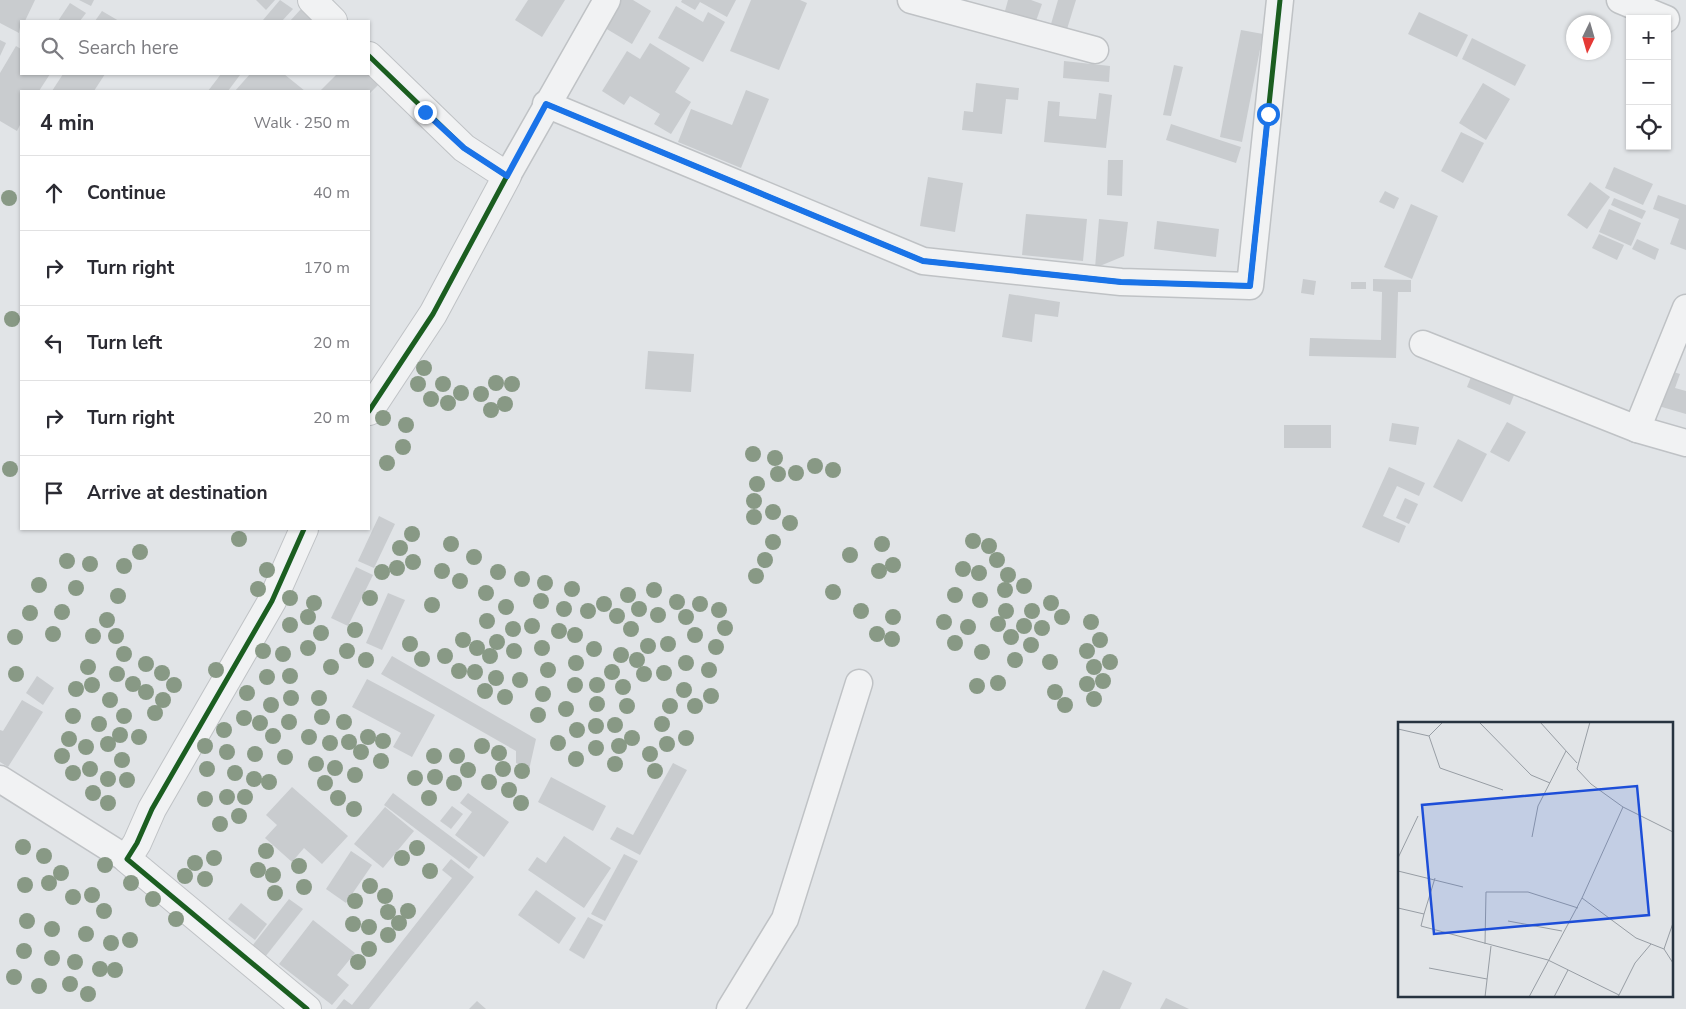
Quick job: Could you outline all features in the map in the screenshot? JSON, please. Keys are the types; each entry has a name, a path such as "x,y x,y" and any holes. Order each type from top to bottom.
{"street":[{"path":"312,0 332,20"},
{"path":"370,409 433,314 546,104 607,0"},
{"path":"911,0 1095,50"},
{"path":"546,104 923,261 1121,282 1250,286 1280,0"},
{"path":"1620,0 1657,15"},
{"path":"1671,21 1686,27"},
{"path":"370,57 464,148 507,176"},
{"path":"1637,429 1686,308"},
{"path":"1423,344 1637,429 1686,443"},
{"path":"128,859 152,809 272,601 304,530"},
{"path":"730,1009 785,919 859,683"},
{"path":"0,778 128,859 307,1009"}],"building":[{"path":"0,0 35,0 25,20 20,20 19,33 0,23"},
{"path":"79,0 94,0 91,6"},
{"path":"256,0 275,0 266,10"},
{"path":"280,0 293,9 283,20 263,20"},
{"path":"528,0 565,0 542,37 515,20"},
{"path":"621,0 633,0 651,11 632,44 605,28"},
{"path":"682,0 736,0 727,17 700,2 695,10 681,2"},
{"path":"751,0 800,0 807,3 779,70 730,51"},
{"path":"1008,0 1031,0 1042,4 1036,21 1005,11"},
{"path":"1058,0 1076,0 1067,29 1051,24"},
{"path":"70,3 86,13 81,20 59,20"},
{"path":"676,6 703,22 708,12 725,22 703,62 658,38"},
{"path":"301,9 314,20 291,20"},
{"path":"102,11 117,20 96,20"},
{"path":"1419,12 1468,35 1457,57 1408,34"},
{"path":"1241,30 1263,34 1242,142 1220,137"},
{"path":"1472,38 1526,65 1515,86 1462,59"},
{"path":"0,40 6,43 0,56"},
{"path":"650,43 690,68 675,92 691,102 671,134 654,124 660,114 630,96 624,105 602,91 627,51 640,59"},
{"path":"16,46 20,48 20,75 49,75 40,90 20,90 20,125 17,131 0,121 0,73"},
{"path":"1064,61 1110,66 1109,82 1063,78"},
{"path":"1174,65 1183,67 1171,116 1163,115"},
{"path":"62,75 104,75 95,90 53,90"},
{"path":"220,75 240,75 229,90 209,90"},
{"path":"249,75 285,75 304,90 236,90"},
{"path":"336,75 370,75 381,82 370,93 370,90 321,90"},
{"path":"976,83 1019,88 1018,100 1006,99 1002,134 962,130 964,111 973,112"},
{"path":"1483,83 1510,99 1486,140 1459,123"},
{"path":"746,90 769,99 741,168 678,142 691,109 732,125"},
{"path":"1099,93 1112,95 1106,148 1044,142 1048,101 1060,102 1059,116 1096,119"},
{"path":"1171,124 1241,147 1236,163 1166,140"},
{"path":"1461,132 1484,143 1463,183 1441,171"},
{"path":"1108,160 1123,160 1122,196 1107,195"},
{"path":"1614,167 1653,184 1643,205 1605,188"},
{"path":"928,177 963,183 955,232 920,226"},
{"path":"1590,182 1610,197 1587,229 1567,215"},
{"path":"1385,191 1399,198 1394,209 1379,202"},
{"path":"1658,195 1686,205 1686,250 1670,244 1679,219 1653,209"},
{"path":"1614,198 1646,211 1642,219 1611,205"},
{"path":"1411,204 1438,216 1412,279 1384,267"},
{"path":"1609,209 1641,223 1631,246 1599,232"},
{"path":"1026,214 1087,219 1083,261 1022,255"},
{"path":"1099,219 1128,222 1124,256 1095,268"},
{"path":"1157,221 1219,229 1216,257 1154,249"},
{"path":"1599,234 1624,245 1617,260 1592,248"},
{"path":"1637,239 1659,249 1655,260 1632,249"},
{"path":"1303,279 1316,281 1314,295 1301,293"},
{"path":"1373,279 1411,280 1411,292 1398,292 1396,358 1309,356 1310,338 1381,340 1382,292 1373,291"},
{"path":"1351,282 1366,282 1366,289 1351,289"},
{"path":"1009,294 1060,302 1058,317 1035,314 1032,342 1002,337"},
{"path":"648,351 694,354 691,392 645,389"},
{"path":"1667,370 1680,374 1675,388 1686,391 1686,414 1655,405"},
{"path":"1473,372 1516,390 1510,405 1467,387"},
{"path":"1507,422 1526,432 1509,462 1490,452"},
{"path":"1392,423 1419,427 1416,445 1389,441"},
{"path":"1284,425 1331,425 1331,448 1284,448"},
{"path":"1458,439 1487,454 1462,502 1433,487"},
{"path":"1389,467 1425,483 1419,496 1397,486 1383,516 1406,526 1399,543 1362,527"},
{"path":"1405,498 1418,504 1409,524 1396,518"},
{"path":"379,516 395,524 374,568 358,561"},
{"path":"356,567 373,575 348,626 331,618"},
{"path":"388,593 405,600 382,650 366,643"},
{"path":"392,656 536,739 529,770 516,763 516,751 381,674"},
{"path":"37,676 54,688 43,705 26,693"},
{"path":"367,679 435,715 412,757 393,747 401,733 352,707"},
{"path":"22,700 43,712 8,767 0,762 0,730 3,731"},
{"path":"673,763 687,770 640,855 610,839 617,827 633,835"},
{"path":"551,777 606,806 593,831 538,802"},
{"path":"292,787 348,836 322,864 304,848 292,862 265,838 277,825 266,815"},
{"path":"393,793 478,857 469,869 384,805"},
{"path":"468,793 509,822 484,857 455,835 472,812 460,803"},
{"path":"452,806 463,814 451,829 440,821"},
{"path":"385,807 414,831 383,868 354,844"},
{"path":"564,836 611,868 584,908 528,870 537,857 546,863"},
{"path":"351,851 372,865 346,903 326,889"},
{"path":"624,854 638,861 605,921 591,914"},
{"path":"451,859 474,877 369,1009 336,1009 344,999 352,1005 452,878 442,870"},
{"path":"536,890 576,918 559,944 518,915"},
{"path":"289,899 303,909 265,957 252,946"},
{"path":"241,903 267,924 255,940 228,919"},
{"path":"588,917 603,925 584,959 569,950"},
{"path":"313,920 355,953 337,975 349,985 332,1005 279,964"},
{"path":"1103,970 1132,983 1120,1009 1085,1009"},
{"path":"1166,998 1189,1009 1160,1009"},
{"path":"477,1001 486,1009 469,1009"}],"cycle path":[{"path":"546,104 923,261 1121,282 1250,286 1280,0"},
{"path":"370,57 464,148 507,176 433,314 370,409"},
{"path":"304,530 272,601 152,809 137,843 127,859 307,1009"}],"route":[{"path":"425,112 464,148 507,176 546,104 923,261 1121,282 1250,286 1268,114"}]}
